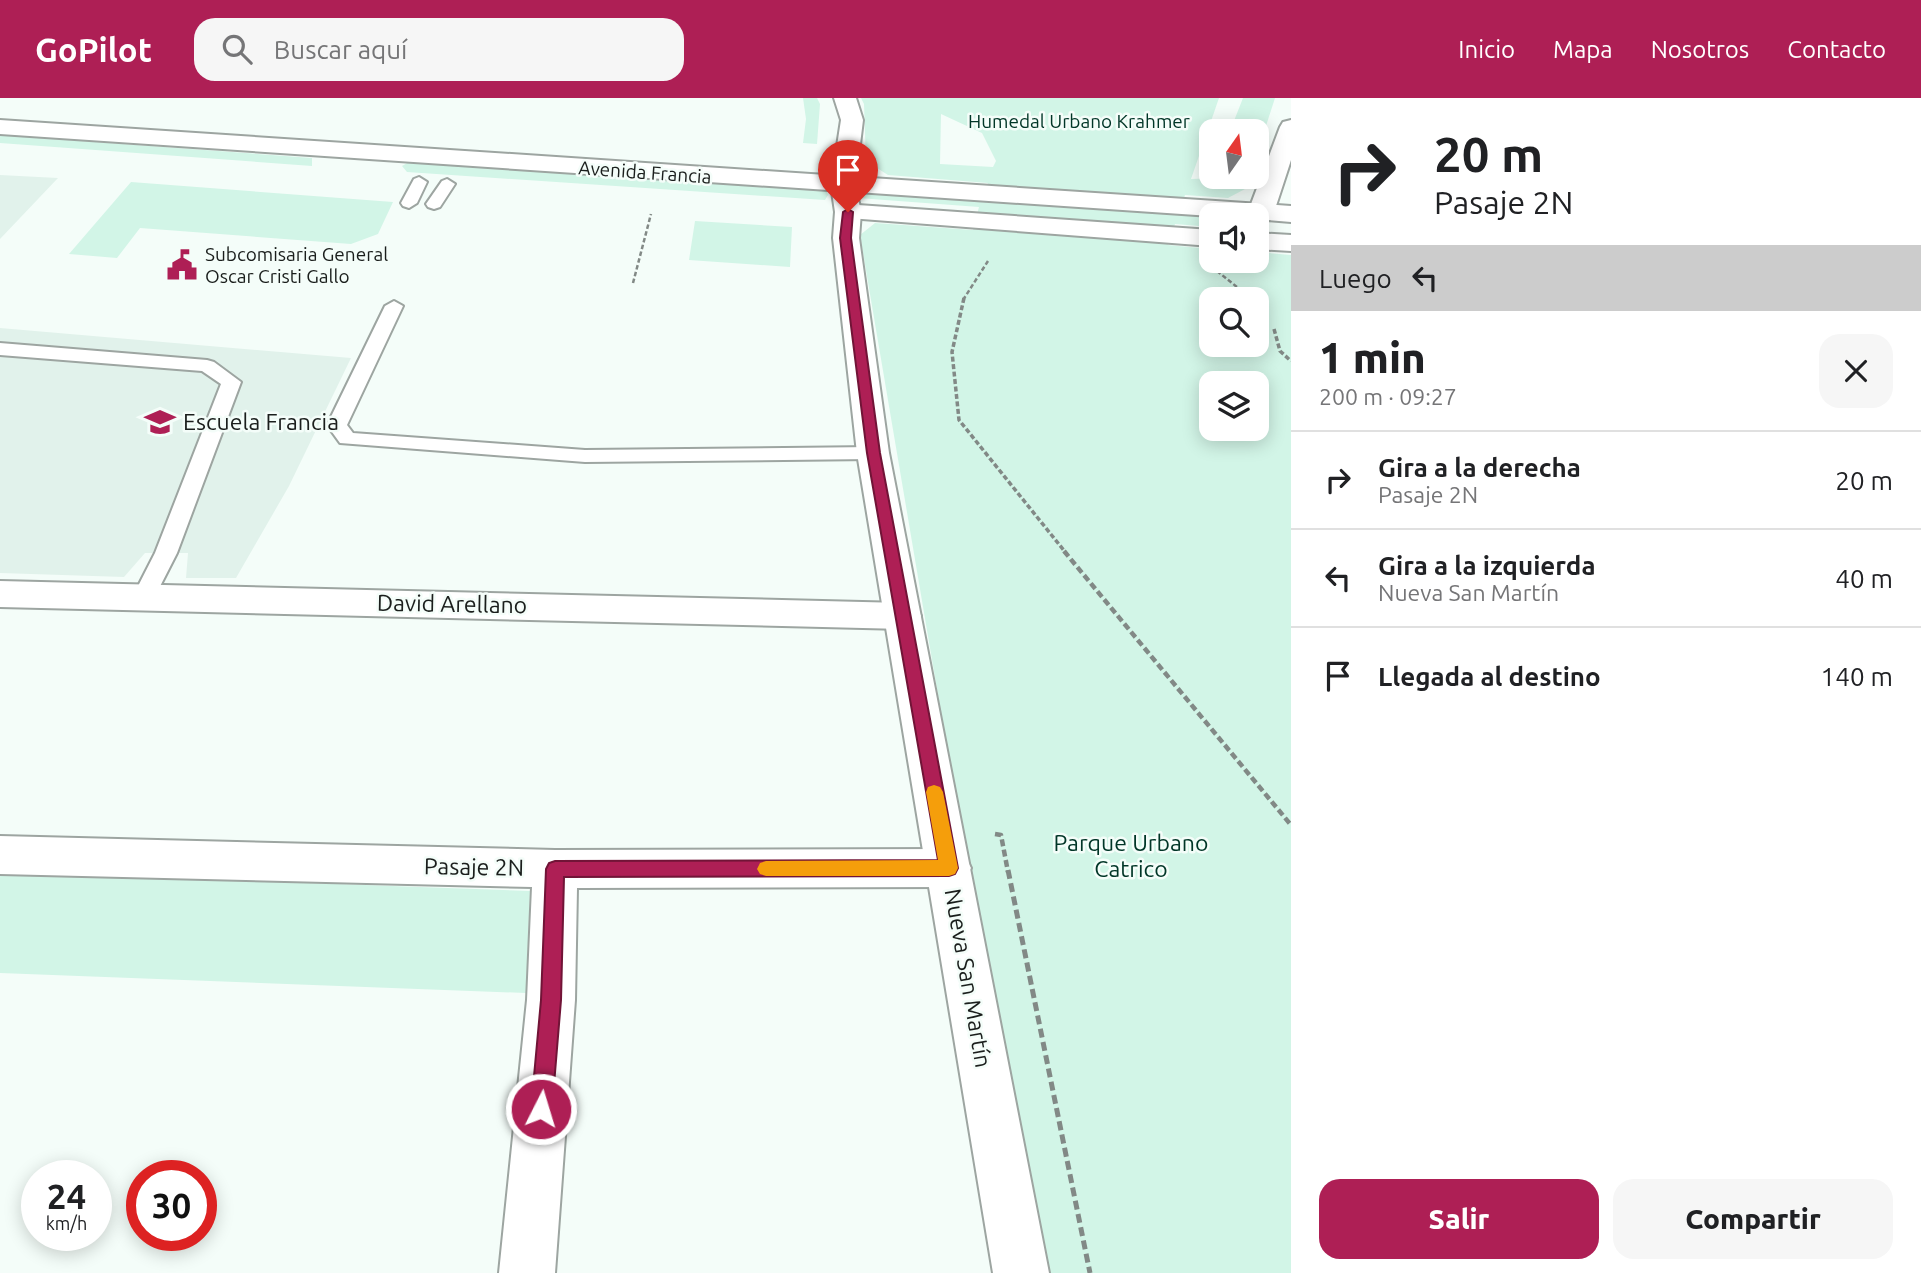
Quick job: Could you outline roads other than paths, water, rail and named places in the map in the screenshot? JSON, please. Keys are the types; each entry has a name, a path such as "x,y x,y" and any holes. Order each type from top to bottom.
{"street":[{"name":"Nueva San Martín","path":"845,98 852,120 837,202 846,238 873,453 1021,1273"},
{"name":"Avenida Francia","path":"0,127 366,152 837,202 1199,236"},
{"path":"1264,203 1291,127"},
{"path":"355,177 366,152"},
{"path":"393,180 414,192 441,194 475,186"},
{"name":"Avenida Francia","path":"837,202 1199,211"},
{"name":"Avenida Francia","path":"1269,213 1291,214"},
{"path":"1269,241 1291,243"},
{"name":"David Arellano","path":"0,594 903,616"},
{"name":"Pasaje 2N","path":"0,855 555,869 945,848"},
{"path":"527,1273 551,1000 555,869"}],"lane":[{"path":"394,306 337,425 347,439 584,456 873,453"},
{"path":"0,349 207,366 231,382 166,553 144,596"}],"place":[{"name":"Subcomisaria General Oscar Cristi Gallo","path":"182,265"},
{"name":"Escuela Francia","path":"160,422"}],"park label":[{"name":"Humedal Urbano Krahmer","path":"1079,121"},
{"name":"Parque Urbano Catrico","path":"1131,856"}]}
